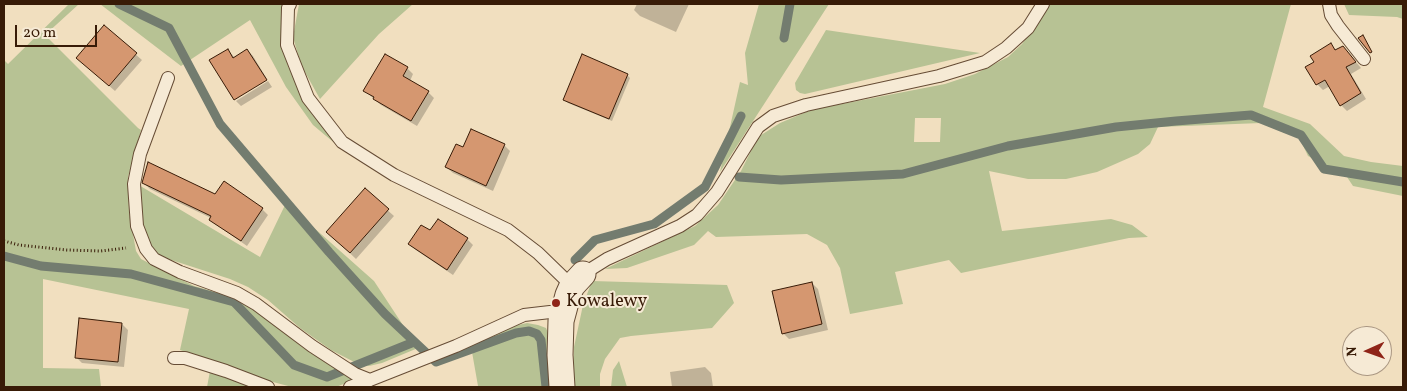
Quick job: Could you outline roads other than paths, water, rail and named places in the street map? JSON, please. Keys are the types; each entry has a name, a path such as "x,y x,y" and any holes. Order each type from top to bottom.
{"street":[{"path":"562,387 560,335 563,313 568,295 578,280"}],"lane":[{"path":"290,4 288,8 287,45 308,98 342,142 394,175 508,230 578,280 607,259 680,226 697,215 718,192 758,127 774,116 791,109 939,76 985,62 1006,48 1028,28 1043,4"},
{"path":"1329,4 1338,26 1364,59"},
{"path":"168,78 140,154 136,171 134,194 137,226 150,255 164,265 237,293 256,304 312,346 355,374 370,380"},
{"path":"350,387 456,346 524,315 550,312 563,313"},
{"path":"174,358 193,361 268,387"}],"waterway":[{"path":"119,4 169,28 220,124 329,252 385,314 436,362 516,333 529,331 537,334 541,340 546,387"},
{"path":"784,38 790,4"},
{"path":"739,177 781,180 903,174 1008,146 1116,127 1251,115 1301,135 1324,169 1403,182"},
{"path":"575,260 595,240 654,224 705,187 741,116"},
{"path":"4,256 41,266 131,274 234,302 294,365 327,377 414,342"}],"place":[{"name":"Kowalewy","path":"556,303"}]}
